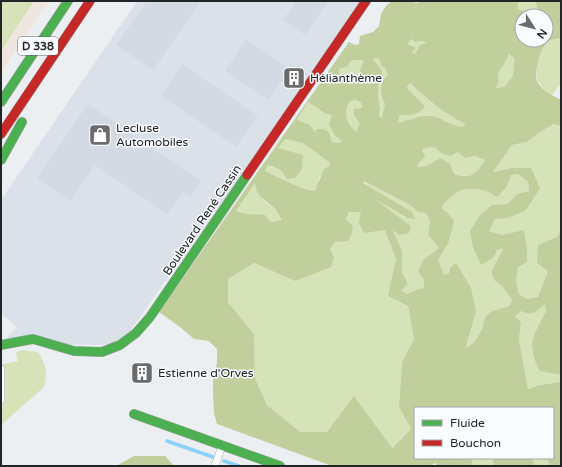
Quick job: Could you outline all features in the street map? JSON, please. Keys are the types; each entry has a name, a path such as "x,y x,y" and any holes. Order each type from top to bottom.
{"street":[{"name":"D 338","path":"1,102 4,93 68,1"},
{"name":"D 338","path":"1,134 90,1"},
{"name":"Boulevard René Cassin","path":"1,345 33,339 74,351 102,352 120,346 136,333 150,317 366,1"},
{"path":"1,160 13,140 34,97 36,82"},
{"path":"134,414 280,466"}],"lane":[{"path":"1,369 1,400"},
{"path":"215,466 222,446"}],"shaded area":[{"path":"1,1 50,1 1,73"},
{"path":"137,1 366,1 120,345 1,344 17,327 1,314 1,200"}],"green space":[{"path":"1,1 34,1 1,51"},
{"path":"392,1 410,1 417,3 423,1 520,1 518,2 518,8 514,8 514,48 543,48 538,63 536,77 537,81 544,90 561,100 561,126 554,124 527,142 512,145 493,172 511,168 531,168 540,188 526,210 508,218 495,219 489,231 502,235 524,230 527,262 518,267 516,281 519,294 527,299 538,297 548,271 537,263 538,245 557,237 561,230 561,377 560,375 540,371 533,354 532,341 546,312 545,304 537,311 525,313 521,311 515,317 521,322 519,340 528,389 540,385 561,382 561,466 550,466 547,459 554,459 554,407 414,407 414,459 470,459 472,460 472,466 438,466 435,463 430,466 332,466 217,424 214,413 213,379 217,363 217,349 209,341 194,339 159,312 349,42 355,45 359,44 360,36 373,32 379,26 381,14 386,6","holes":["412,39 415,42 424,41 426,43 420,45 415,54 412,52 416,48 407,44","509,54 514,58 513,76 504,87 496,88 499,81 498,72 502,68","377,58 380,60 381,66 385,68 388,75 385,78 381,89 385,104 382,118 379,116 380,109 378,93 382,70 373,59","352,60 364,60 360,70 361,78 340,75 339,69 347,67","410,83 422,95 465,124 463,127 458,126 431,116 423,116 398,123 400,115 414,114 423,109 425,106 407,88","355,100 361,102 362,108 354,109 354,115 360,124 356,132 348,122 346,115 349,102","308,102 326,114 332,115 329,124 335,136 342,141 340,143 332,142 329,132 323,129 317,129 315,133 310,125 297,120","285,139 303,143 329,162 330,166 324,169 315,191 298,186 265,171 268,165 274,167 287,179 295,178 302,169 303,155 278,148","434,147 443,154 451,156 458,152 465,158 475,156 485,160 476,172 469,176 460,176 454,174 450,164 441,158 423,167 417,166 425,156 422,150","518,174 528,182 529,191 517,194 507,204 492,205 480,215 470,231 473,247 481,265 493,258 498,249 503,249 491,272 494,280 502,286 512,300 509,306 492,311 485,317 482,329 475,341 466,347 476,311 471,288 456,263 450,268 449,273 444,275 438,260 448,244 454,221 447,212 443,210 442,206 455,194 463,190 473,189 489,192 496,197 506,188 511,175","364,181 410,205 418,212 426,213 430,221 428,235 439,248 423,260 418,272 424,280 424,288 407,294 401,290 408,284 402,272 402,251 393,230 399,235 409,233 411,226 373,198 408,218 415,219 412,212 363,183","255,183 260,195 275,209 282,220 271,222 265,215 236,211","361,210 359,223 364,233 385,230 396,259 388,296 408,306 414,339 402,362 399,407 411,429 392,448 354,396 327,432 300,432 267,405 255,378 254,334 228,302 228,279 254,263 295,281 331,267 334,258 330,249 335,242 348,241 351,236 353,226 346,219 349,212 360,212"]},
{"path":"535,1 537,8 518,8 518,2"},
{"path":"535,1 561,1 561,38 554,39 554,8 537,8"},
{"path":"561,38 561,83 552,95 547,93 537,80 537,65 543,48 554,48 554,39"},
{"path":"412,39 420,42 425,40 426,43 420,45 415,54 407,44"},
{"path":"509,54 514,58 513,76 504,87 496,88 499,81 498,72 502,68"},
{"path":"373,58 380,60 381,66 385,68 388,75 383,82 381,89 381,96 385,104 383,118 379,117 380,109 378,93 382,70"},
{"path":"352,60 365,60 361,78 340,75 339,69 347,67"},
{"path":"409,83 422,95 465,124 463,127 454,127 445,120 398,124"},
{"path":"355,100 361,102 362,108 355,109 354,115 361,124 355,133 348,122 346,115 349,102"},
{"path":"308,102 326,114 332,115 335,136 342,141 340,143 332,142 330,137 315,133 297,120"},
{"path":"555,124 561,126 561,230 557,237 548,271 538,297 527,299 519,294 516,281 518,267 502,235 488,231 495,219 508,218 540,188 511,168 493,172 512,145 527,142 540,132"},
{"path":"285,139 303,143 329,162 330,166 319,178 319,184 315,191 294,185 265,171 268,165 279,170 287,179 295,178 278,148"},
{"path":"435,147 443,154 451,156 458,152 465,158 475,156 485,160 476,172 469,176 454,174 450,164 434,161 423,167 417,166 421,162 422,151 426,148"},
{"path":"518,174 528,182 529,191 517,194 507,204 492,206 480,215 493,258 498,249 503,249 491,272 494,280 502,286 512,300 509,306 492,311 485,317 482,329 475,341 466,347 470,332 456,264 450,268 449,273 444,275 438,260 448,244 447,212 443,210 442,206 454,194 462,190 480,190 502,194 509,183 511,175"},
{"path":"364,181 410,205 418,212 426,213 430,221 428,235 439,248 423,260 424,288 407,294 400,290 408,284 402,272 402,251 393,229 369,195 408,218 363,182"},
{"path":"255,182 263,200 274,208 282,220 271,222 252,214 244,214 236,211"},
{"path":"362,207 385,229 396,259 389,296 408,306 414,339 402,362 399,407 411,429 392,448 327,432 300,432 267,405 255,378 254,334 228,302 228,279 254,263 295,281 330,249 335,242 349,212 360,211"},
{"path":"545,304 546,312 532,341 533,354 540,371 560,375 561,382 540,385 528,389 519,340 521,322 515,318 521,310"},
{"path":"22,350 38,352 46,369 44,387 1,425 1,412 5,398 4,364 18,361 16,352"},
{"path":"134,456 165,456 174,466 116,466"},
{"path":"470,459 492,459 494,466 472,466 472,460"},
{"path":"492,459 533,459 534,466 494,466"},
{"path":"533,459 547,459 550,466 534,466"}],"building":[{"path":"147,1 201,1 153,70 116,45"},
{"path":"296,1 328,1 305,35 283,20"},
{"path":"246,39 290,69 268,100 225,71"},
{"path":"182,64 258,116 236,147 161,96"},
{"name":"Lecluse Automobiles","path":"88,104 201,181 190,197 183,192 167,214 95,165 70,201 37,178"}],"waterway":[{"path":"167,441 213,457"},
{"path":"224,461 239,466"}],"traffic: fast":[{"path":"1,102 68,1"},
{"path":"1,160 22,122"},
{"path":"1,345 33,339 74,351 102,352 120,345 136,333 150,317 247,175"},
{"path":"134,414 280,466"}],"traffic: jam":[{"path":"1,134 90,1"},
{"path":"247,175 366,1"}],"place":[{"name":"Hélianthème","path":"294,78"},
{"name":"Lecluse Automobiles","path":"100,135"},
{"name":"Estienne d'Orves","path":"142,373"}]}
